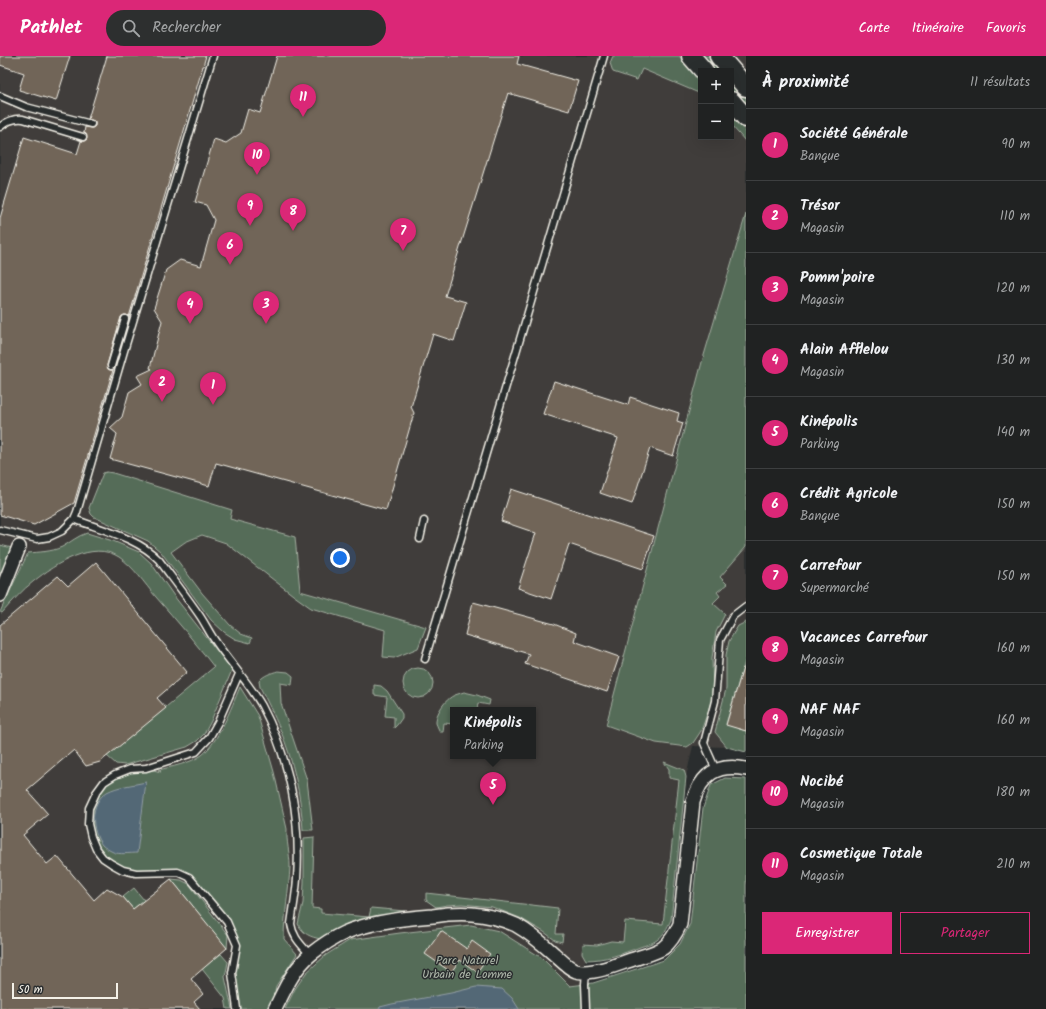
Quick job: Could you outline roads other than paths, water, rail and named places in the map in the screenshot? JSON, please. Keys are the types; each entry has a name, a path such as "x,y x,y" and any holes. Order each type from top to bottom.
{"main road":[{"path":"691,56 701,68"},
{"path":"719,56 746,87"},
{"path":"734,104 746,118"}],"street":[{"path":"0,595 19,547"},
{"path":"274,1009 287,983 301,964 325,944 345,933 366,926 414,918 465,913 482,915 501,920 530,934 574,970 586,972 602,970 662,949 672,938 680,924 693,802 699,785 703,779 716,770 732,767 746,769"}],"lane":[{"path":"0,530 37,539 49,537 62,531 74,519 213,56"},
{"path":"425,659 604,56"},
{"path":"0,96 26,107 91,124"},
{"path":"0,127 8,121 17,118 83,137"},
{"path":"111,366 126,319"},
{"path":"74,519 131,540 143,546 152,553 159,560 201,617 215,641 248,685 262,707 280,747 287,769 293,797 298,836 297,881 291,924 295,937 310,955"},
{"path":"420,539 424,521"},
{"path":"716,770 704,743 716,701 720,640 733,616 746,606"},
{"path":"237,1009 232,973 237,945 227,922 189,877 178,872 136,873 123,870 103,858 96,849 88,824 90,808 96,793 104,782 115,774 130,769 146,768 196,752 209,738 240,674"},
{"path":"586,972 586,1009"}],"water":[{"path":"146,782 137,853 115,853 102,845 98,839 94,825 97,803 101,797 111,790"},
{"path":"476,987 502,989 512,998 519,1009 379,1009 380,1007 392,1004"}],"place":[{"name":"Cosmetique Totale","path":"303,117"},
{"name":"Nocibé","path":"257,175"},
{"name":"NAF NAF","path":"250,226"},
{"name":"Vacances Carrefour","path":"293,231"},
{"name":"Carrefour","path":"403,251"},
{"name":"Crédit Agricole","path":"230,265"},
{"name":"Alain Afflelou","path":"190,324"},
{"name":"Pomm'poire","path":"266,324"},
{"name":"Trésor","path":"162,402"},
{"name":"Société Générale","path":"213,405"},
{"name":"Kinépolis","path":"493,805"}],"park label":[{"name":"Parc Naturel Urbain de Lomme","path":"467,967"}]}
